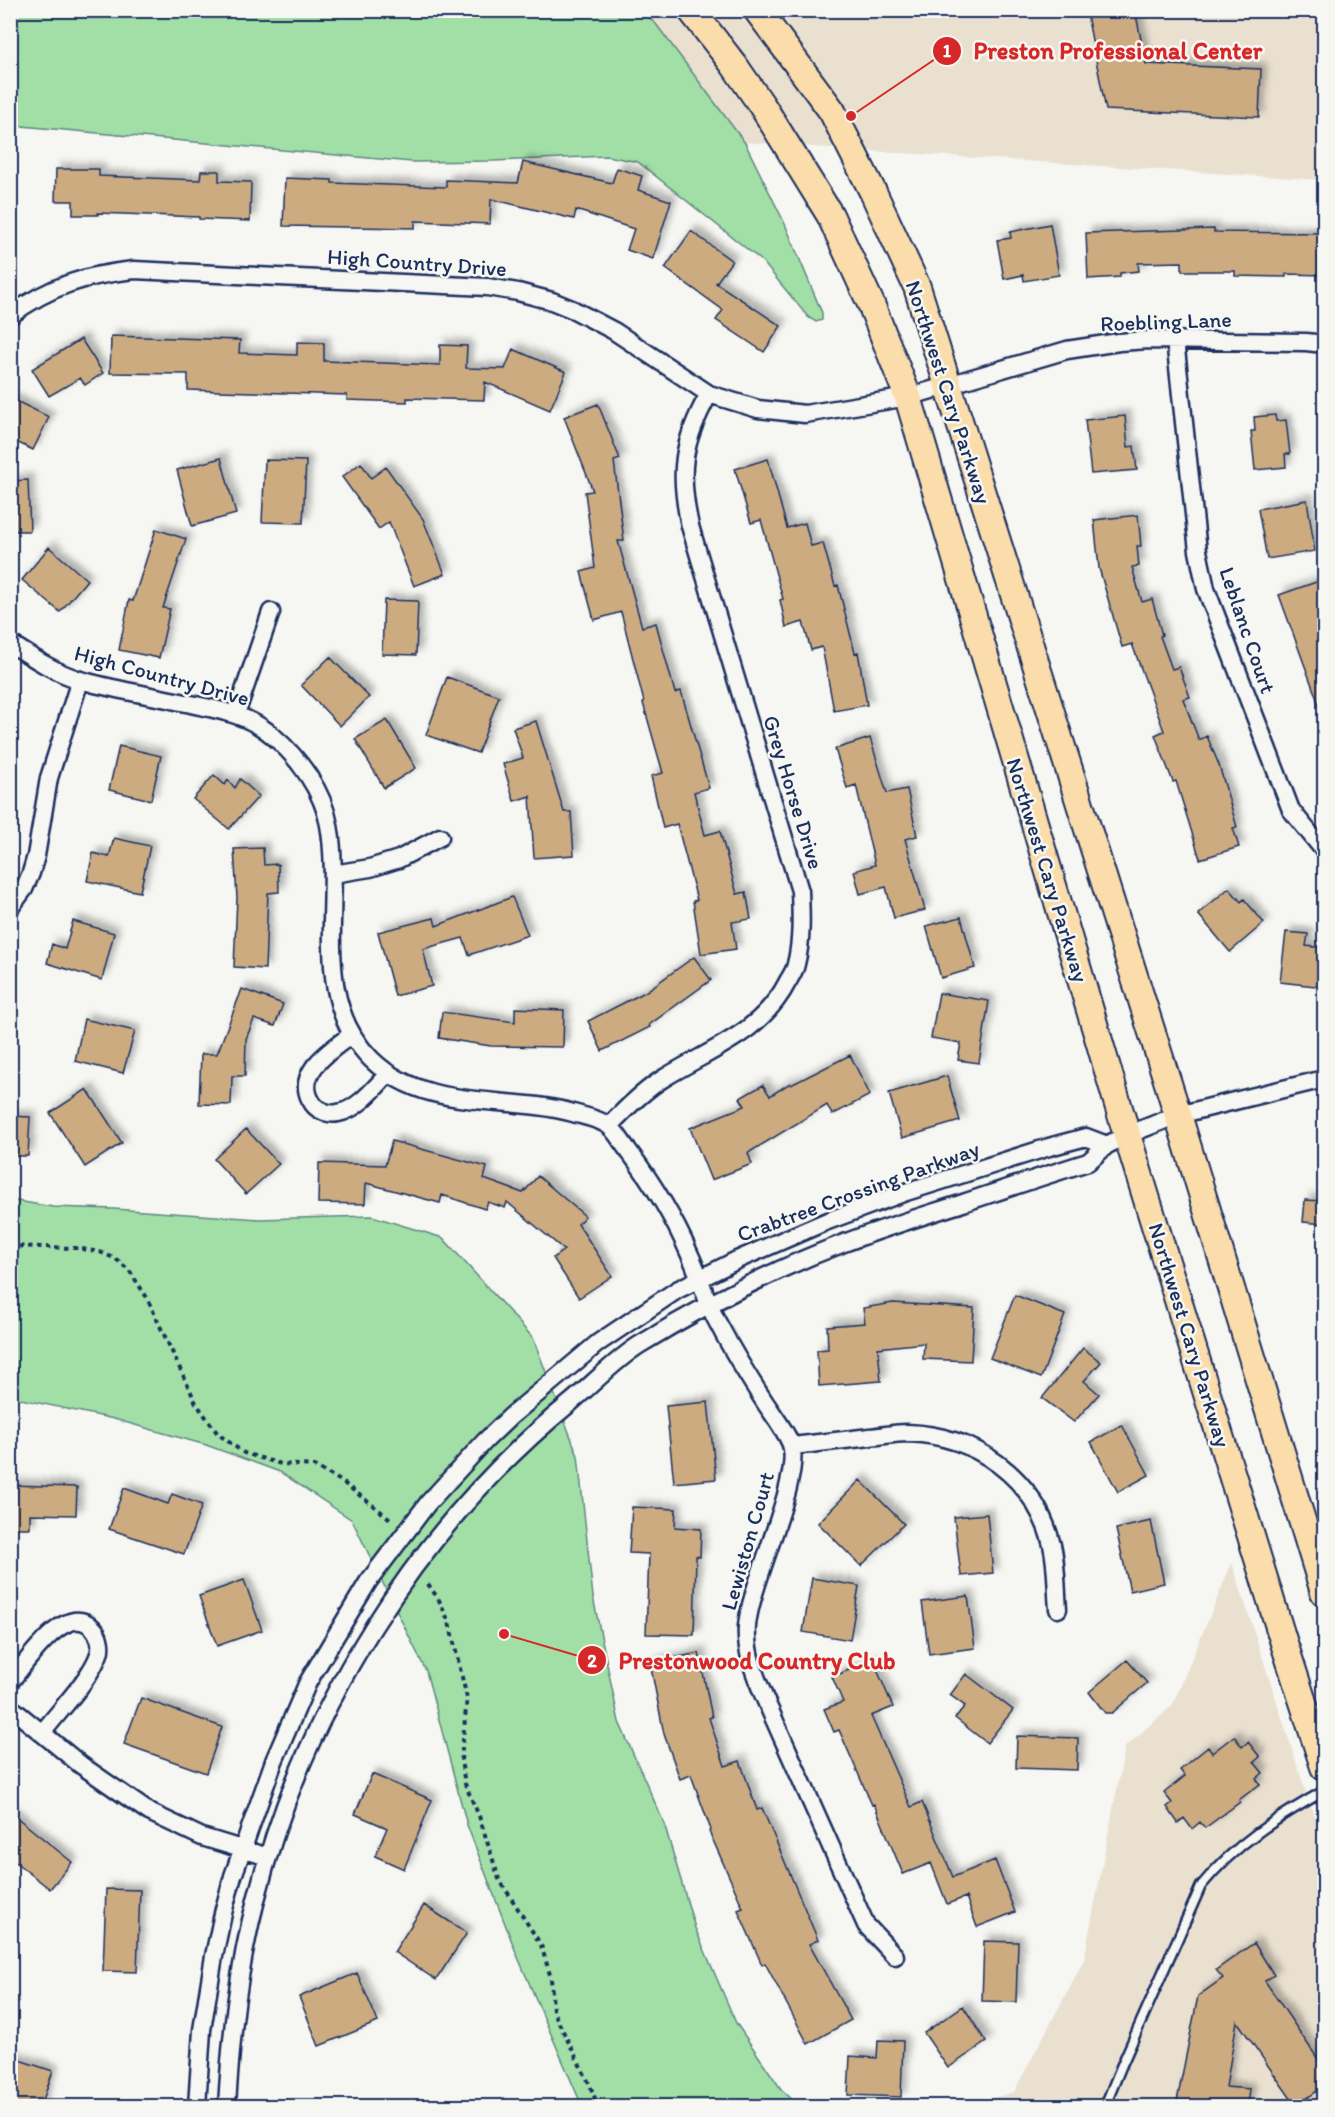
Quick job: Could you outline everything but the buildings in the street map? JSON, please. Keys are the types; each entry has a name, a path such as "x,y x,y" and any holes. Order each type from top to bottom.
{"main road":[{"name":"Northwest Cary Parkway","path":"691,10 734,64 830,215 871,304 908,397 1117,1140 1324,1767"},
{"name":"Northwest Cary Parkway","path":"757,10 832,111 849,142 917,287 1178,1115 1324,1592"}],"street":[{"name":"High Country Drive","path":"10,316 45,293 72,281 89,276 134,270 487,287 518,292 552,301 574,310 614,331 709,394 758,409 805,414 908,397"},
{"name":"Roebling Lane","path":"908,397 1066,350 1119,342 1175,340 1324,344"},
{"name":"Leblanc Court","path":"1175,340 1198,551 1206,589 1291,810 1320,847"},
{"name":"Grey Horse Drive","path":"609,1126 636,1098 664,1078 743,1034 780,997 796,965 801,921 800,891 684,501 684,458 689,435 709,394"},
{"path":"236,714 271,612"},
{"name":"High Country Drive","path":"10,643 39,662 80,680 236,714 272,734 298,760 316,790 328,822 333,874 332,950 335,984 343,1017 351,1035 372,1059 389,1073 417,1088 436,1094 454,1098 549,1107 609,1126"},
{"path":"10,908 31,873 50,778 80,680"},
{"path":"333,874 370,868 399,859 440,837"},
{"path":"351,1035 324,1055 309,1073 308,1090 314,1104 324,1112 338,1113 354,1107 389,1073"},
{"name":"Crabtree Crossing Parkway","path":"227,2106 230,2050 237,1993 256,1899 291,1792 313,1739 337,1690 379,1619 424,1555 475,1493 541,1427 635,1348 709,1305 813,1255 847,1241 1089,1162 1117,1140 1178,1115 1324,1079"},
{"path":"609,1126 638,1164 663,1203 690,1255 709,1305"},
{"name":"Crabtree Crossing Parkway","path":"197,2106 202,2030 224,1909 261,1794 308,1682 368,1582 422,1511 485,1441 598,1344 677,1290 699,1278 825,1222 906,1192 1086,1137 1117,1140"},
{"name":"Lewiston Court","path":"709,1305 755,1388 793,1446 790,1478 748,1614 748,1650 753,1671 866,1925 895,1956"},
{"path":"793,1446 904,1433 949,1438 988,1455 1009,1473 1037,1507 1052,1546 1058,1609"},
{"path":"10,1682 61,1625 74,1621 85,1623 93,1628 99,1639 100,1651 94,1666 43,1732"},
{"path":"10,1707 96,1777 149,1812 202,1837 268,1857"}],"lane":[{"path":"1105,2106 1201,1886 1219,1864 1241,1846 1274,1821 1324,1791"}],"path":[{"path":"10,1246 76,1248 99,1252 116,1259 129,1270 146,1296 196,1403 218,1434 244,1454 281,1464 314,1466 341,1480 396,1524"},
{"path":"428,1584 439,1600 449,1622 467,1698 461,1760 465,1784 479,1816 499,1879 541,1945 551,1978 553,2011 590,2084 598,2106"}],"shaded area":[{"path":"10,11 1310,11 1324,21 1324,180 885,152 11,90"},
{"path":"1232,1563 1308,1799 1324,1835 1324,2106 966,2106 1014,2092 1084,1960 1125,1747 1172,1706"}],"green space":[{"path":"10,11 641,11 656,24 745,143 785,224 822,313 822,320 816,322 808,317 762,261 638,162 607,156 412,162 11,125"},
{"path":"11,1200 53,1207 259,1219 372,1216 443,1238 533,1338 578,1456 593,1597 619,1722 664,1823 695,1928 736,2023 781,2089 799,2106 582,2106 517,1955 467,1825 426,1671 352,1520 280,1472 206,1445 114,1419 11,1397"}],"place":[{"name":"Preston Professional Center","path":"851,116"},
{"name":"Prestonwood Country Club","path":"504,1634"}]}
